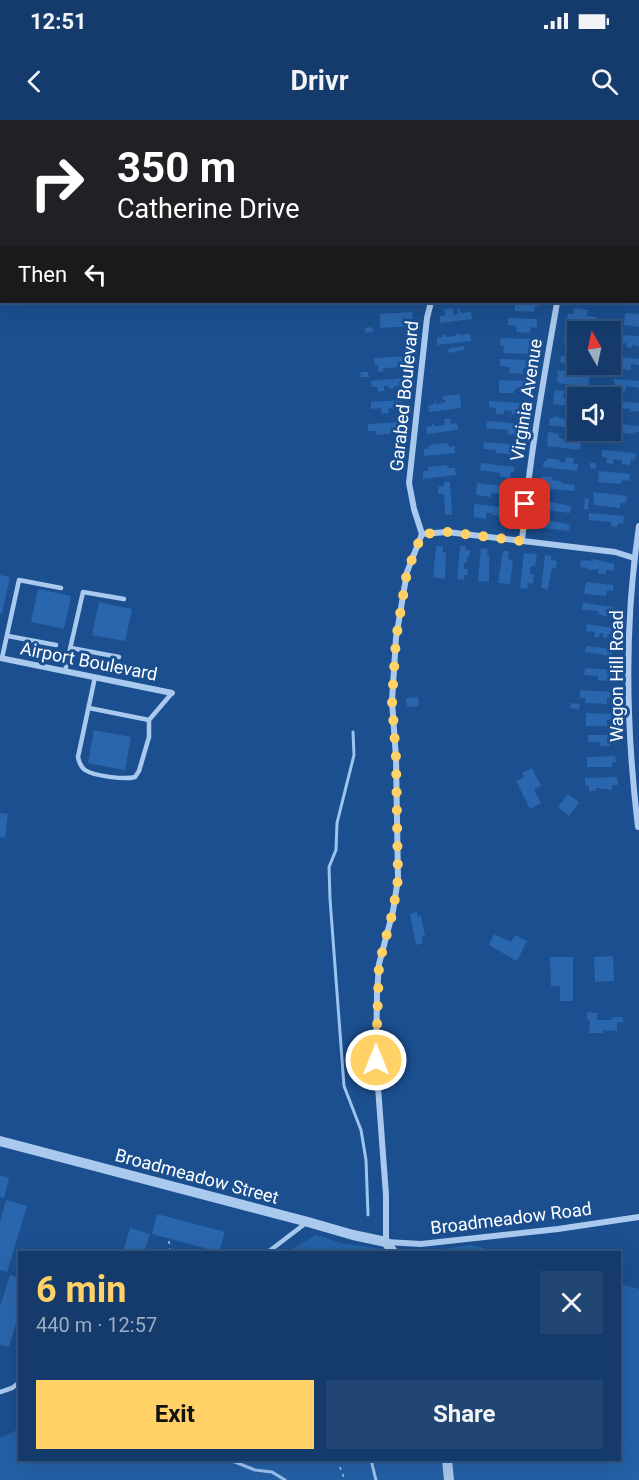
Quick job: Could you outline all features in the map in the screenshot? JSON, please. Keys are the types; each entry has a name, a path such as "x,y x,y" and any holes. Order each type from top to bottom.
{"street":[{"name":"Garabed Boulevard","path":"422,534 409,483 427,318 431,303"},
{"name":"Virginia Avenue","path":"522,541 527,485 557,303"},
{"name":"Wagon Hill Road","path":"638,827 631,744 629,680 631,597 639,526"},
{"path":"392,1251 386,1242 386,1195 376,1060 377,994 379,964 393,911 398,879 396,758 392,701 396,639 407,572 422,534 447,532 615,552 634,558"},
{"name":"Airport Boulevard","path":"1,658 172,693"},
{"path":"629,680 639,681"},
{"name":"Broadmeadow Street","path":"0,1141 386,1242"},
{"name":"Broadmeadow Road","path":"386,1242 421,1244 558,1229 639,1217"},
{"path":"447,1461 449,1480"}],"lane":[{"path":"1,658 8,636 19,580 60,588"},
{"path":"65,671 83,592 124,599"},
{"path":"8,636 56,645"},
{"path":"71,648 119,657"},
{"path":"95,677 78,757 80,764 85,770 126,779 135,777 139,771 149,737 149,720 172,693"},
{"path":"89,708 149,720"},
{"path":"269,1251 308,1222"},
{"path":"0,1392 18,1384"}],"path":[{"path":"169,1241 170,1251"},
{"path":"337,1461 345,1480"}],"shaded area":[{"path":"316,1235 341,1243 384,1251 289,1251"},
{"path":"471,1245 494,1251 430,1251"},
{"path":"621,1284 639,1289 639,1480 0,1480 0,1438 18,1429 18,1461 621,1461"}],"building":[{"path":"540,303 540,306 535,306 534,312 515,311 515,304 512,304"},
{"path":"453,308 454,315 458,314 457,309 460,309 461,313 471,312 472,319 440,323 440,316 445,315 444,309"},
{"path":"574,308 588,310 587,316 597,317 596,321 567,320 568,314 573,314"},
{"path":"412,312 413,326 380,328 380,314"},
{"path":"625,313 639,314 639,327 624,325"},
{"path":"508,318 537,319 537,328 531,327 530,333 517,332 515,325 508,325"},
{"path":"372,327 373,332 365,333 365,328"},
{"path":"459,333 459,335 470,334 471,341 437,345 437,338 443,335 456,336"},
{"path":"621,335 639,336 639,346 626,347 626,343 621,343"},
{"path":"501,338 533,339 533,354 503,353 504,346 500,346"},
{"path":"464,346 464,350 449,353 448,349"},
{"path":"567,350 567,363 560,362 561,356 566,356"},
{"path":"408,356 406,367 383,368 384,371 378,372 378,365 375,365 374,358"},
{"path":"621,357 639,359 639,365 631,364 631,370 623,369 623,364 621,364"},
{"path":"500,359 530,360 529,368 523,368 523,374 509,373 510,367 500,366"},
{"path":"558,370 567,371 567,375 590,375 588,387 557,383"},
{"path":"360,372 368,372 369,377 361,377"},
{"path":"405,378 406,385 389,389 389,386 384,386 384,391 378,392 377,387 372,387 371,381"},
{"path":"614,379 639,381 639,388 626,386 625,392 621,392 621,387 615,387"},
{"path":"499,380 527,381 526,388 516,388 514,393 499,393"},
{"path":"555,390 564,391 563,398 567,398 567,406 553,404"},
{"path":"460,394 461,408 429,412 428,405 435,404 434,401 437,404 446,402 443,396"},
{"path":"402,400 403,407 388,408 389,413 382,414 381,408 371,409 371,402"},
{"path":"489,401 524,403 523,410 520,409 520,415 504,410 504,414 496,414 496,408 489,407"},
{"path":"621,402 639,403 639,411 630,412 630,409 621,408"},
{"path":"554,416 567,420 567,427 549,425 550,418"},
{"path":"444,419 450,419 451,424 457,423 458,430 427,434 426,427 434,423 434,426 445,425"},
{"path":"487,421 520,424 520,430 515,429 515,435 507,434 508,430 486,428"},
{"path":"400,422 400,428 395,433 376,435 375,431 368,431 368,424"},
{"path":"621,424 639,426 639,432 623,433 623,438 621,438"},
{"path":"548,432 559,434 559,438 564,441 581,443 580,450 547,446"},
{"path":"484,442 518,445 517,451 511,451 510,454 496,453 496,450 483,449"},
{"path":"448,443 449,447 455,446 455,453 424,456 424,449 429,449 428,445"},
{"path":"602,450 636,453 635,460 631,459 630,465 622,464 622,460 613,459 613,464 606,463 607,458 602,457"},
{"path":"566,457 574,458 573,464 578,464 577,471 543,467 547,458 565,463"},
{"path":"481,463 514,467 514,472 511,472 510,478 500,477 500,473 480,470"},
{"path":"590,463 596,463 596,469 590,468"},
{"path":"447,465 448,468 455,468 456,475 423,479 423,471 428,471 428,467"},
{"path":"599,471 630,474 629,481 622,480 621,484 598,482"},
{"path":"542,476 553,477 552,480 575,485 574,491 539,488"},
{"path":"444,482 450,482 452,515 445,515 444,494 438,494 438,487 444,486"},
{"path":"477,483 511,487 510,494 506,493 506,498 500,497 500,494 491,493 491,497 476,495"},
{"path":"593,492 627,496 626,502 620,504 620,508 594,505"},
{"path":"585,498 589,499 588,509 584,509"},
{"path":"545,501 571,506 570,513 537,509 537,502 545,503"},
{"path":"474,504 508,508 507,517 486,513 486,519 474,517"},
{"path":"589,513 624,516 623,524 618,523 617,527 611,526 611,522 589,520"},
{"path":"544,519 570,525 569,531 535,527 536,521 544,522"},
{"path":"436,546 443,546 443,552 446,552 445,579 433,577"},
{"path":"460,546 466,546 466,550 470,550 467,563 464,563 464,569 468,569 464,580 457,579"},
{"path":"481,548 488,549 489,582 478,581"},
{"path":"503,551 509,551 508,558 513,562 510,584 498,583"},
{"path":"524,553 537,554 535,566 531,566 530,574 534,574 533,584 528,583 527,589 520,588"},
{"path":"545,555 557,561 556,568 552,568 548,589 541,588"},
{"path":"593,559 614,564 614,571 606,570 606,574 598,574 598,569 588,570 588,568 580,567 581,560 593,561"},
{"path":"0,575 10,577 2,614 0,613"},
{"path":"586,582 613,585 613,591 607,590 606,596 584,594"},
{"path":"38,589 71,596 64,629 31,622"},
{"path":"99,602 132,609 125,641 92,635"},
{"path":"583,603 614,607 612,616 598,614 598,611 582,610"},
{"path":"587,624 613,628 612,635 608,634 607,638 600,633 599,637 594,637 595,632 586,631"},
{"path":"586,646 613,649 612,655 604,657 605,655 585,652"},
{"path":"585,668 612,670 611,677 608,677 607,681 598,680 598,676 584,675"},
{"path":"580,690 612,692 612,698 607,698 607,704 585,703 585,698 580,698"},
{"path":"418,697 419,706 407,707 406,698"},
{"path":"571,703 580,704 579,709 570,708"},
{"path":"586,713 613,714 613,720 607,720 607,726 586,726"},
{"path":"94,730 131,737 125,770 88,763"},
{"path":"588,735 614,735 614,741 611,742 611,746 600,746 600,742 588,742"},
{"path":"615,756 616,762 612,762 612,767 587,767 587,757"},
{"path":"532,768 541,786 534,789 541,803 530,809 516,781 524,777 522,773"},
{"path":"617,777 618,785 612,785 612,790 596,788 596,791 589,791 588,785 585,786 585,778"},
{"path":"568,794 579,802 569,816 558,807"},
{"path":"0,813 8,814 5,838 0,837"},
{"path":"417,912 418,917 421,916 425,936 422,936 423,943 416,945 410,914"},
{"path":"494,934 511,942 515,935 527,941 517,961 489,945"},
{"path":"613,956 614,981 595,982 594,957"},
{"path":"550,957 573,957 573,1001 560,1001 560,986 551,986"},
{"path":"587,1012 597,1013 597,1020 623,1017 623,1023 617,1022 617,1031 603,1030 603,1033 589,1033 590,1020 587,1019"},
{"path":"0,1175 9,1178 4,1198 0,1197"},
{"path":"6,1200 27,1206 7,1272 0,1270 0,1222"},
{"path":"157,1214 225,1232 219,1251 152,1234"},
{"path":"130,1228 150,1234 144,1251 123,1251"},
{"path":"10,1275 18,1277 18,1317 9,1347 0,1345 0,1307"}],"waterway":[{"path":"353,732 354,755 337,823 336,850 329,867 344,1086 361,1130 366,1160 368,1215"},
{"path":"232,1461 255,1470 272,1472 285,1480"},
{"path":"371,1461 376,1480"}],"route":[{"path":"376,1060 379,964 393,911 398,879 396,758 392,701 396,639 407,572 422,534 447,532 522,541 525,504"}]}
